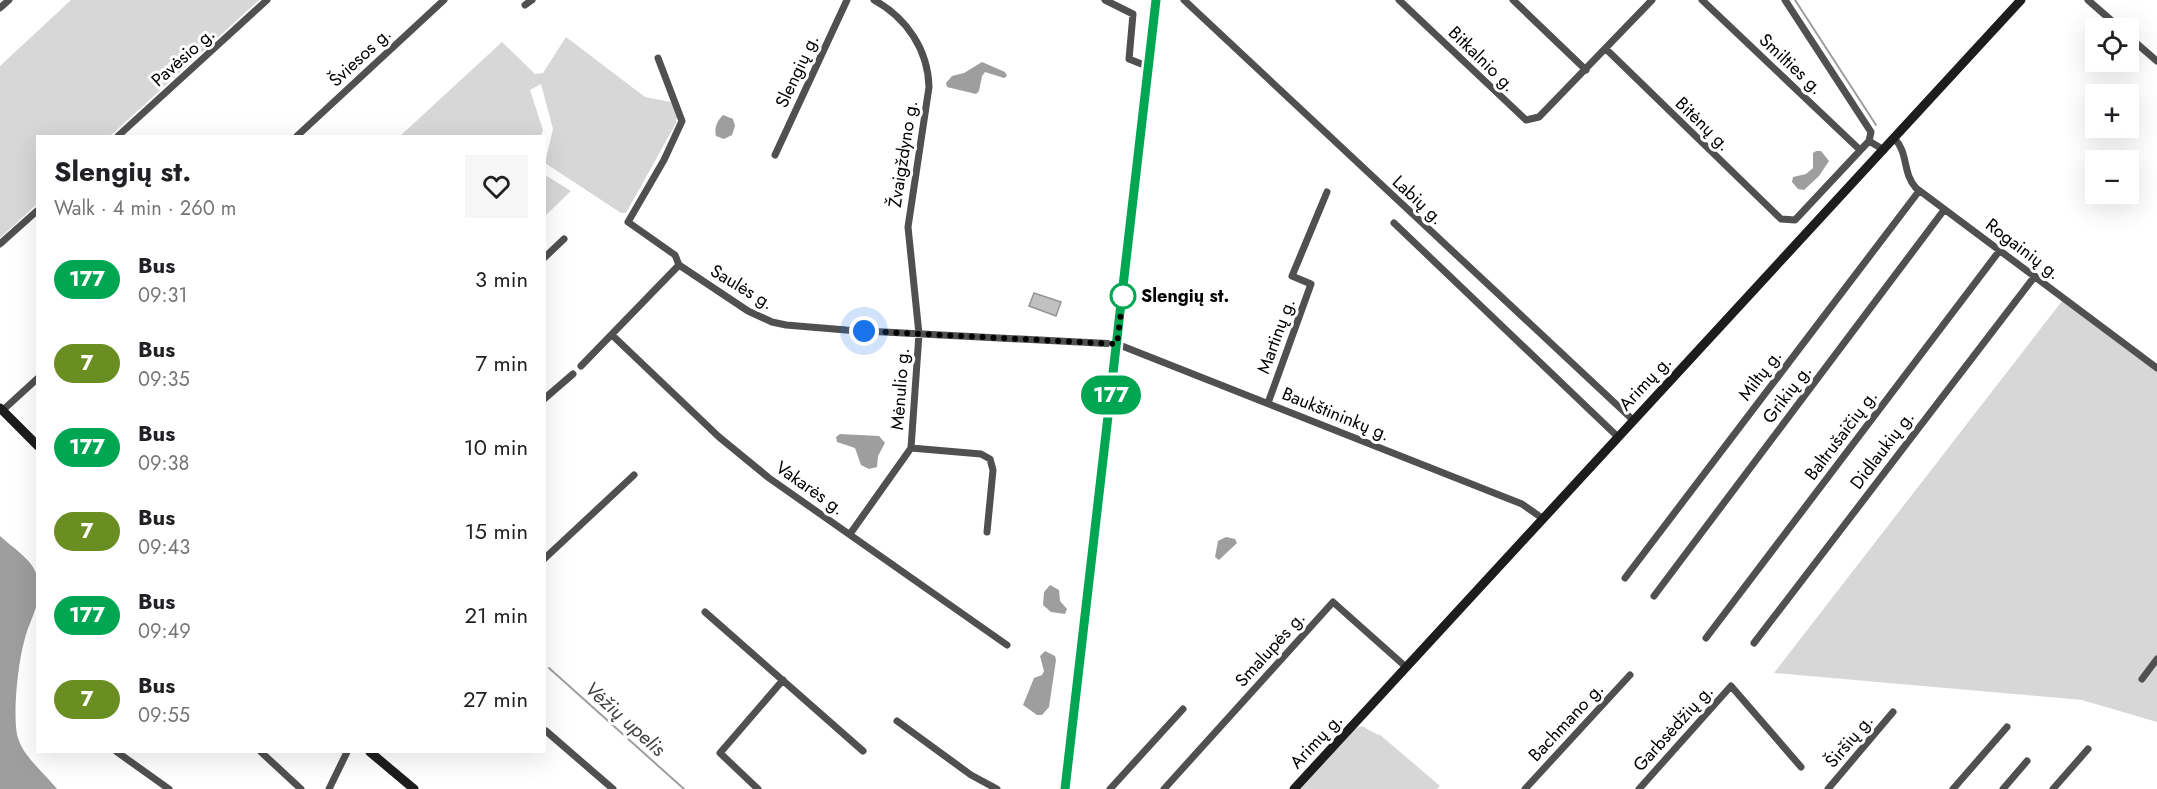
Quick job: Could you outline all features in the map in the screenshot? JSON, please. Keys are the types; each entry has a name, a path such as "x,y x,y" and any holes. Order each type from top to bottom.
{"main road":[{"path":"1065,789 1156,0"},
{"name":"Arimų g.","path":"1294,789 1884,150 2018,1"},
{"path":"1,409 36,444"},
{"path":"371,753 414,789"}],"street":[{"name":"Pavėsio g.","path":"119,135 267,0"},
{"name":"Šviesos g.","path":"298,135 444,0"},
{"path":"525,5 532,0"},
{"name":"Slengių g.","path":"775,155 847,0"},
{"name":"Žvaigždyno g.","path":"874,0 886,6 909,27 926,59 928,70 929,87 908,227 919,334"},
{"path":"1105,0 1133,14 1129,59 1149,66"},
{"name":"Labių g.","path":"1184,0 1633,420"},
{"name":"Bitkalnio g.","path":"1399,0 1526,120 1539,117 1586,70"},
{"path":"1513,0 1586,70 1652,0"},
{"name":"Smilties g.","path":"1702,0 1859,149"},
{"path":"1785,0 1871,132 1869,141 1859,149"},
{"path":"2088,0 2109,18"},
{"path":"2139,45 2157,61"},
{"name":"Bitėnų g.","path":"1606,49 1781,219 1794,220 1859,149"},
{"name":"Saulės g.","path":"658,58 682,121 664,160 628,222 675,255 679,266 736,305 772,322 833,330 1117,344"},
{"name":"Rogainių g.","path":"1894,138 1905,153 1906,171 1910,182 1919,191 2157,368"},
{"path":"1869,141 1876,143 1884,150"},
{"name":"Miltų g.","path":"1625,578 1919,191"},
{"name":"Martinų g.","path":"1268,403 1311,284 1292,276 1327,192"},
{"name":"Grikių g.","path":"1654,596 1944,210"},
{"path":"0,244 36,212"},
{"path":"1394,224 1618,437"},
{"path":"546,256 564,239"},
{"name":"Baltrušaičių g.","path":"1706,638 2000,250"},
{"path":"581,366 679,266"},
{"name":"Didlaukių g.","path":"1754,643 2035,276"},
{"name":"Mėnulio g.","path":"850,534 911,448 919,334"},
{"name":"Vakarės g.","path":"612,335 719,437 769,478 1007,645"},
{"name":"Baukštininkų g.","path":"1117,344 1522,504 1542,518"},
{"path":"546,397 573,374"},
{"path":"1,409 36,380"},
{"path":"911,448 981,454 990,459 993,470 987,532"},
{"path":"546,557 634,475"},
{"name":"Smalupės g.","path":"1164,789 1333,602 1406,667"},
{"path":"705,612 863,751"},
{"path":"2142,679 2157,658"},
{"name":"Bachmano g.","path":"1525,789 1630,675"},
{"path":"758,789 720,753 783,680"},
{"name":"Garbsėdžių g.","path":"1638,789 1731,686 1801,767"},
{"path":"1110,789 1183,709"},
{"name":"Širšių g.","path":"1828,789 1893,712"},
{"path":"897,721 971,775 997,789"},
{"path":"1953,789 2007,727"},
{"path":"546,731 612,788"},
{"path":"2053,789 2088,748"},
{"path":"118,753 169,789"},
{"path":"262,753 301,789"},
{"path":"329,789 347,753"},
{"path":"2004,789 2027,761"}],"shaded area":[{"path":"71,0 259,0 111,135 36,135 36,205 0,238 0,66"},
{"path":"566,37 645,97 671,102 677,116 676,123 626,213 621,213 546,164 553,129 541,84 530,90 543,130 541,135 401,135 502,42 535,74 543,73"},
{"path":"982,62 1005,72 1007,76 1004,78 985,72 976,94 947,87 946,83 952,76 964,73"},
{"path":"723,115 733,119 735,126 732,135 724,139 716,136 715,133 716,125"},
{"path":"1821,151 1829,161 1819,176 1804,190 1798,189 1792,182 1793,177 1806,174 1813,168 1813,153"},
{"path":"546,176 571,191 546,215"},
{"path":"2062,301 2157,372 2157,722 2082,700 1774,673"},
{"path":"840,434 879,436 885,443 878,456 877,467 869,469 861,465 855,448 837,442 836,437"},
{"path":"0,536 27,559 36,573 36,606 26,634 18,676 16,729 25,751 57,789 0,789"},
{"path":"1226,537 1235,539 1237,543 1219,560 1215,557 1218,541"},
{"path":"1050,585 1059,590 1060,601 1067,609 1065,614 1051,612 1043,605 1044,592"},
{"path":"1045,651 1055,656 1056,660 1049,707 1042,715 1037,715 1023,705 1034,678 1042,675 1044,671 1040,656"},
{"path":"1362,726 1379,734 1440,786 1437,789 1300,789 1355,729"}],"building":[{"path":"1034,293 1061,302 1056,316 1029,306"}],"waterway":[{"path":"1795,0 1876,125"},
{"name":"Vėžių upelis","path":"549,668 684,789"}],"bus line":[{"name":"177","path":"1065,789 1156,0"}],"place":[{"name":"Slengių st.","path":"1123,296"}],"route":[{"path":"864,331 1117,344 1123,296"}]}
